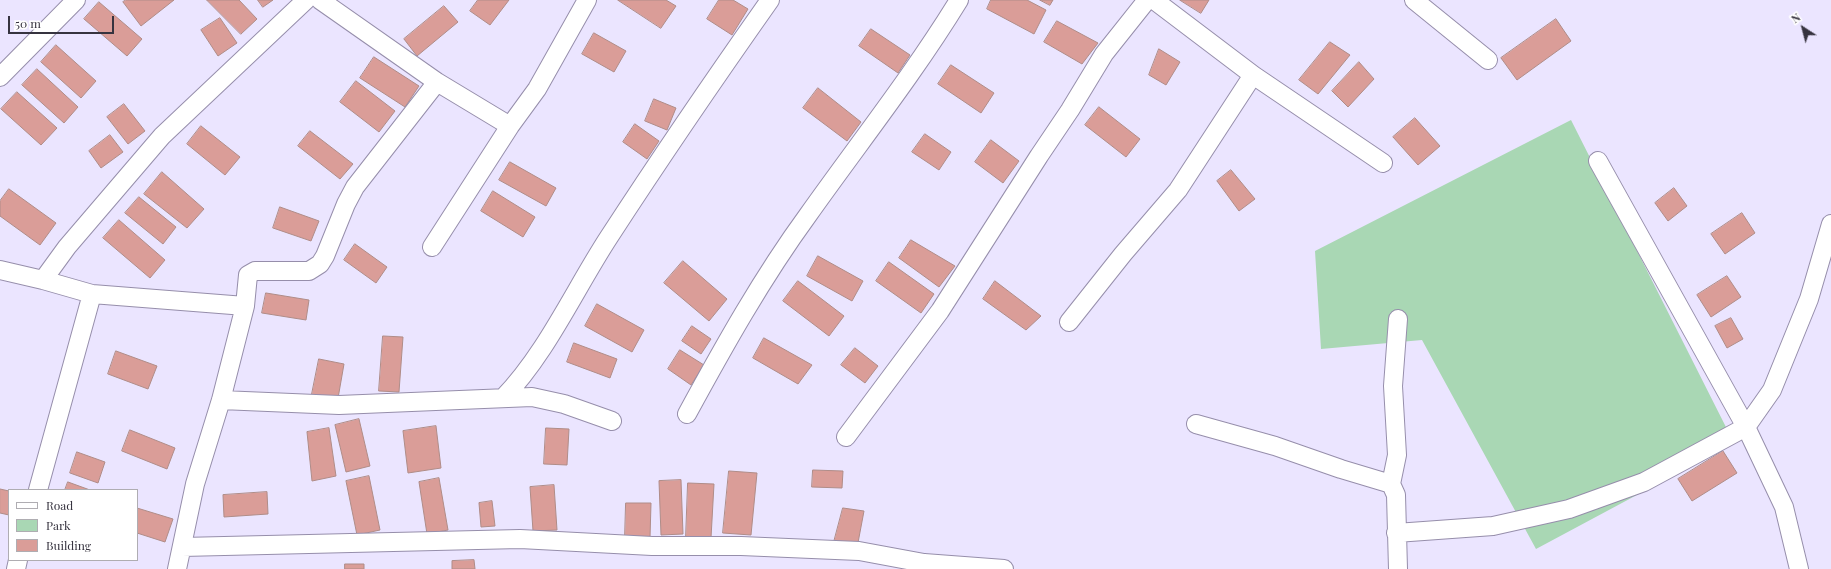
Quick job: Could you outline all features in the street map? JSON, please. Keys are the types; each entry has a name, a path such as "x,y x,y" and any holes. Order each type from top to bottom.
{"street":[{"path":"0,77 76,0"},
{"path":"43,280 66,247 162,136 306,0"},
{"path":"320,0 437,82 510,126"},
{"path":"432,247 510,126 537,89 588,0"},
{"path":"502,398 516,384 541,348 608,238 699,101 770,0"},
{"path":"686,414 742,314 807,216 910,74 960,0"},
{"path":"846,437 940,311 1070,110 1104,54 1147,0"},
{"path":"1154,0 1253,75 1383,163"},
{"path":"1422,2 1488,60"},
{"path":"1069,322 1123,254 1178,190 1253,75"},
{"path":"177,569 195,484 221,400 245,306 248,275 255,271 309,271 320,264 325,256 346,204 355,187 437,82"},
{"path":"1598,162 1746,427 1784,507 1799,569"},
{"path":"1396,533 1493,526 1569,509 1644,482 1746,427 1772,390 1809,299 1831,224"},
{"path":"0,270 92,294 245,306"},
{"path":"38,489 92,294"},
{"path":"1398,319 1393,386 1397,455 1391,484 1396,496 1398,569"},
{"path":"221,400 339,405 532,397 564,404 612,421"},
{"path":"1196,424 1275,446 1341,469 1391,484"},
{"path":"182,547 520,539 652,546 741,546 859,551 924,563 1004,569"}],"green space":[{"path":"1571,120 1734,443 1536,549 1422,340 1321,349 1315,251"}],"building":[{"path":"126,0 174,0 141,26 123,2"},
{"path":"207,0 239,0 257,19 241,34"},
{"path":"258,0 273,0 263,7"},
{"path":"478,0 509,0 490,25 470,11"},
{"path":"618,0 666,0 676,6 661,28"},
{"path":"719,0 733,0 748,9 732,35 707,19"},
{"path":"991,0 1027,0 1046,10 1034,34 987,9"},
{"path":"1040,0 1053,0 1050,5"},
{"path":"1180,0 1209,0 1201,13"},
{"path":"99,2 142,39 127,56 84,19"},
{"path":"444,6 458,22 417,56 404,39"},
{"path":"220,18 237,43 218,56 201,30"},
{"path":"1556,19 1571,41 1517,80 1501,58"},
{"path":"1057,21 1098,43 1082,64 1044,42"},
{"path":"871,29 910,55 898,73 859,46"},
{"path":"594,33 626,51 614,72 582,54"},
{"path":"1330,42 1350,55 1318,94 1299,80"},
{"path":"56,45 96,81 81,98 41,62"},
{"path":"1159,49 1180,62 1166,85 1149,75"},
{"path":"374,57 419,86 405,107 360,78"},
{"path":"1359,62 1374,79 1348,107 1332,91"},
{"path":"951,65 994,93 981,113 938,84"},
{"path":"37,69 78,107 64,123 22,85"},
{"path":"356,81 395,111 379,132 340,102"},
{"path":"818,88 861,122 847,141 803,108"},
{"path":"17,92 57,128 41,145 1,109"},
{"path":"654,99 676,108 667,130 645,121"},
{"path":"124,104 145,131 128,144 107,117"},
{"path":"1099,107 1140,139 1126,157 1085,125"},
{"path":"1415,118 1440,146 1418,165 1393,137"},
{"path":"635,124 659,141 647,159 623,142"},
{"path":"201,126 240,157 225,175 187,144"},
{"path":"310,131 353,164 340,179 298,146"},
{"path":"925,134 951,152 939,170 912,152"},
{"path":"110,135 123,152 101,168 89,151"},
{"path":"991,140 1019,161 1003,183 975,162"},
{"path":"510,162 556,188 546,206 499,180"},
{"path":"1231,170 1255,199 1239,211 1217,181"},
{"path":"162,172 204,209 187,228 144,194"},
{"path":"1674,188 1687,206 1668,221 1655,203"},
{"path":"9,189 56,223 40,245 0,216 0,201"},
{"path":"493,191 535,217 523,237 481,211"},
{"path":"139,197 176,227 163,244 125,213"},
{"path":"280,207 319,221 311,241 273,228"},
{"path":"1742,213 1755,233 1725,254 1711,234"},
{"path":"119,220 165,260 150,278 103,238"},
{"path":"911,240 955,266 939,287 899,258"},
{"path":"355,244 387,267 376,283 344,260"},
{"path":"818,256 863,281 852,301 807,276"},
{"path":"683,261 727,299 709,321 664,283"},
{"path":"889,262 934,294 921,313 876,281"},
{"path":"1727,276 1741,297 1711,317 1697,295"},
{"path":"798,281 844,316 829,336 783,301"},
{"path":"995,281 1041,316 1026,330 983,299"},
{"path":"266,293 309,300 306,320 262,313"},
{"path":"597,304 644,330 632,352 585,326"},
{"path":"1731,318 1743,339 1727,348 1715,326"},
{"path":"692,326 711,339 701,354 682,341"},
{"path":"383,336 403,337 399,392 379,391"},
{"path":"764,338 812,365 798,384 753,358"},
{"path":"574,343 617,359 610,378 567,362"},
{"path":"855,348 878,366 865,383 841,365"},
{"path":"680,350 704,365 691,385 668,369"},
{"path":"116,351 157,366 148,389 108,374"},
{"path":"319,359 344,364 337,404 311,399"},
{"path":"359,419 370,466 346,472 335,425"},
{"path":"436,426 441,468 408,473 403,431"},
{"path":"329,428 336,476 312,481 307,432"},
{"path":"546,428 569,429 567,465 544,464"},
{"path":"130,430 175,448 167,469 122,451"},
{"path":"1723,451 1737,473 1692,501 1678,479"},
{"path":"77,452 105,462 98,483 70,473"},
{"path":"813,470 843,471 842,488 812,487"},
{"path":"729,471 757,473 751,535 723,533"},
{"path":"369,476 380,530 357,535 346,481"},
{"path":"439,478 448,530 427,534 419,482"},
{"path":"681,480 683,534 661,535 659,481"},
{"path":"68,482 87,489 65,489"},
{"path":"688,483 714,484 711,538 686,537"},
{"path":"554,485 557,530 533,531 530,487"},
{"path":"0,489 8,491 8,515 0,513"},
{"path":"267,492 268,514 224,517 223,495"},
{"path":"492,501 495,526 481,527 479,503"},
{"path":"626,503 651,503 650,538 625,537"},
{"path":"138,508 173,519 165,542 138,533"},
{"path":"843,508 864,511 857,548 834,542"},
{"path":"474,560 475,569 452,569 452,561"},
{"path":"345,564 364,564 364,569 345,569"}]}
